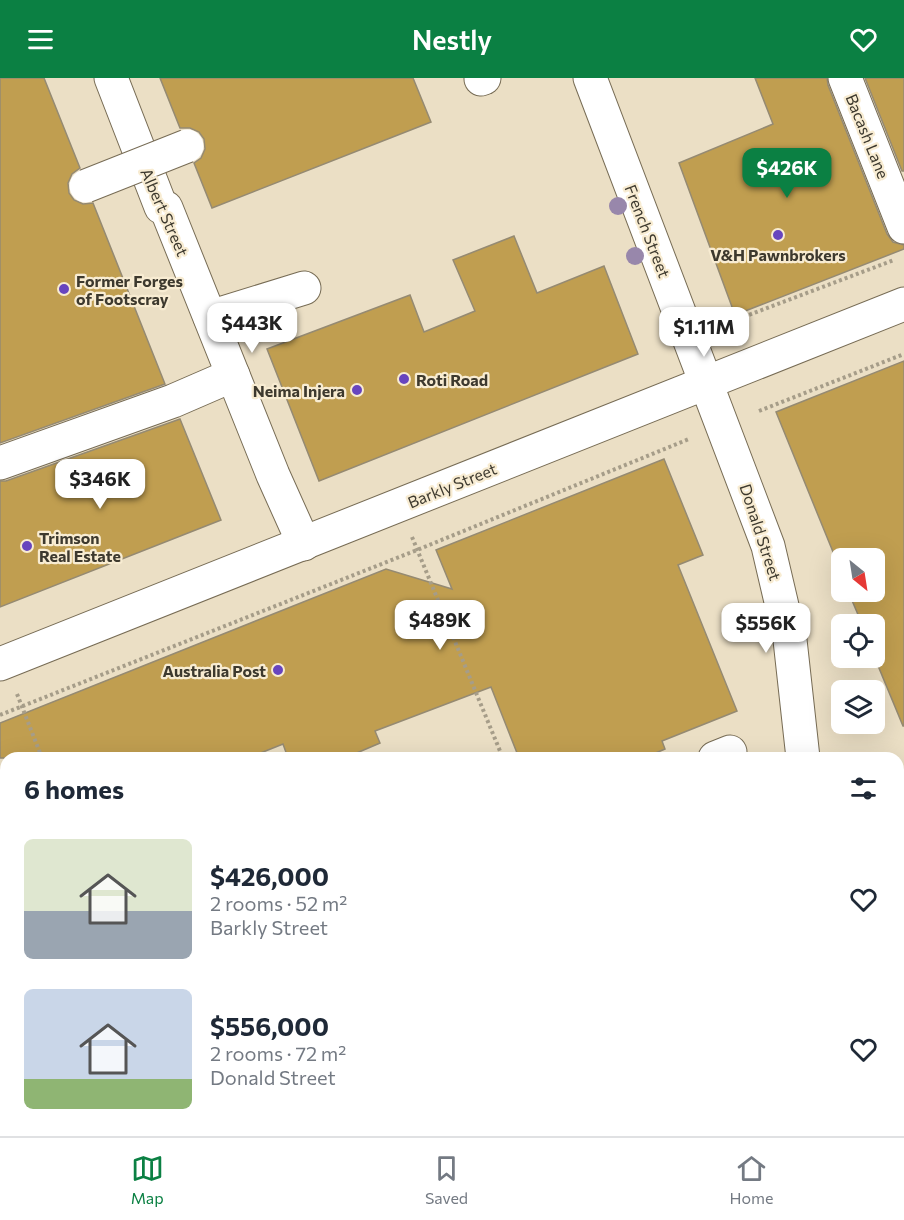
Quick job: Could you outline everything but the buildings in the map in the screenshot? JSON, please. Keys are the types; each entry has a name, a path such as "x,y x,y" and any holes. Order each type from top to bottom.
{"street":[{"name":"Albert Street","path":"111,78 161,207 166,208 273,475 304,544"},
{"name":"French Street","path":"590,78 706,384"},
{"name":"Bacash Lane","path":"845,78 904,227"},
{"path":"87,186 187,146"},
{"path":"210,317 304,288"},
{"name":"Barkly Street","path":"2,663 904,304"},
{"path":"0,463 172,401 233,375"},
{"name":"Donald Street","path":"706,384 755,510 780,590 790,640 801,752"}],"path":[{"path":"738,319 904,256"},
{"path":"759,411 904,354"},
{"path":"0,715 417,550 689,439"},
{"path":"399,506 500,752"},
{"path":"2,663 40,752"}],"place":[{"name":"V&H Pawnbrokers","path":"778,235"},
{"name":"Former Forges of Footscray","path":"64,289"},
{"name":"Roti Road","path":"404,379"},
{"name":"Neima Injera","path":"357,390"},
{"name":"Trimson Real Estate","path":"27,546"},
{"name":"Australia Post","path":"278,670"}]}
